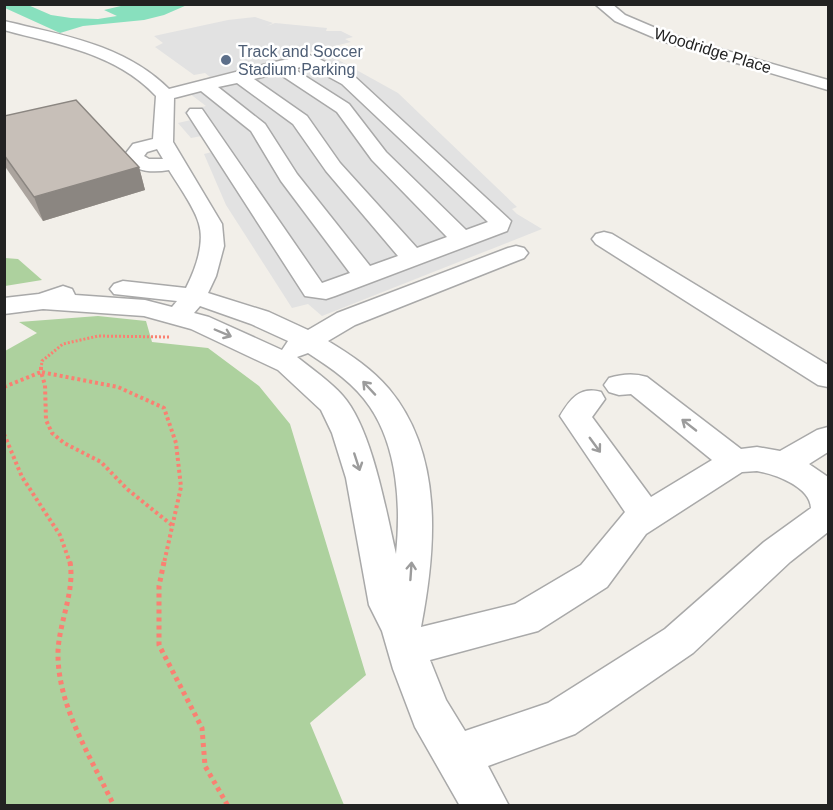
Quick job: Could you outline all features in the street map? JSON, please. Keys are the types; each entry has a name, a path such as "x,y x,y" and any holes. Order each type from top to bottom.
{"street":[{"name":"Woodridge Place","path":"602,4 620,18 667,38 828,85"},
{"path":"4,25 104,52 152,79 165,95 163,142 174,163 220,193 314,291 326,291 499,226 500,222 348,80 309,60 165,95"},
{"path":"279,66 343,108 379,156 463,240"},
{"path":"239,76 300,120 333,167 413,258"},
{"path":"204,85 258,128 288,177 365,276"},
{"path":"187,311 204,276 210,253 211,224 230,158 196,113"},
{"path":"163,142 140,148 133,157 139,163 147,165 174,163"},
{"path":"220,193 420,147"},
{"path":"604,239 828,378"},
{"path":"129,289 163,280 210,253"},
{"path":"280,359 346,319 516,253"},
{"path":"4,306 43,301 76,292 129,289 168,291 187,311 288,364 333,404 348,433 366,493 388,605 403,638 430,713 486,806"},
{"path":"43,301 187,311 239,310 307,341 346,366 390,412 407,456 413,483 416,510 403,638"},
{"path":"620,385 637,384 735,461"},
{"path":"590,399 574,416 646,516"},
{"path":"784,464 828,438"},
{"path":"403,638 524,619 594,576 634,524 735,461 757,459 784,464 814,483 828,505 679,641 561,718 456,756"},
{"path":"366,493 413,483"}],"path":[{"path":"173,527 164,514 147,506 125,488 101,462 63,441 49,428 45,414 45,381 41,372 42,362 63,344 98,336 156,338 181,336 186,332 187,311"},
{"path":"4,387 41,372 118,387 164,408 176,443 181,487 159,586 159,645 202,728 205,766 228,806"},
{"path":"4,434 21,475 56,527 69,557 69,580 60,625 58,654 62,682 72,718 114,806"}],"green space":[{"path":"5,4 28,5 51,15 98,19 117,16 104,10 125,5 187,5 164,15 144,20 83,26 60,33 5,8"},
{"path":"5,258 18,259 42,280 5,286"},
{"path":"98,316 146,321 152,342 208,348 259,386 290,424 366,675 310,723 344,805 5,805 5,351 37,333 19,322"}],"shaded area":[{"name":"Track and Soccer Stadium Parking","path":"255,17 273,23 267,26 275,23 327,28 326,31 341,31 353,37 345,39 351,42 210,77 205,73 194,75 155,47 163,43 154,36 228,20"},
{"path":"324,52 398,93 517,207 512,209 517,214 542,229 322,316 308,304 292,308 226,205 204,154 216,151 207,135 191,138 178,123 191,120 184,112 206,106 181,87"}],"building":[{"path":"76,100 139,167 34,197 4,155 4,116"}],"place":[{"name":"Track and Soccer Stadium Parking","path":"226,60"}]}
